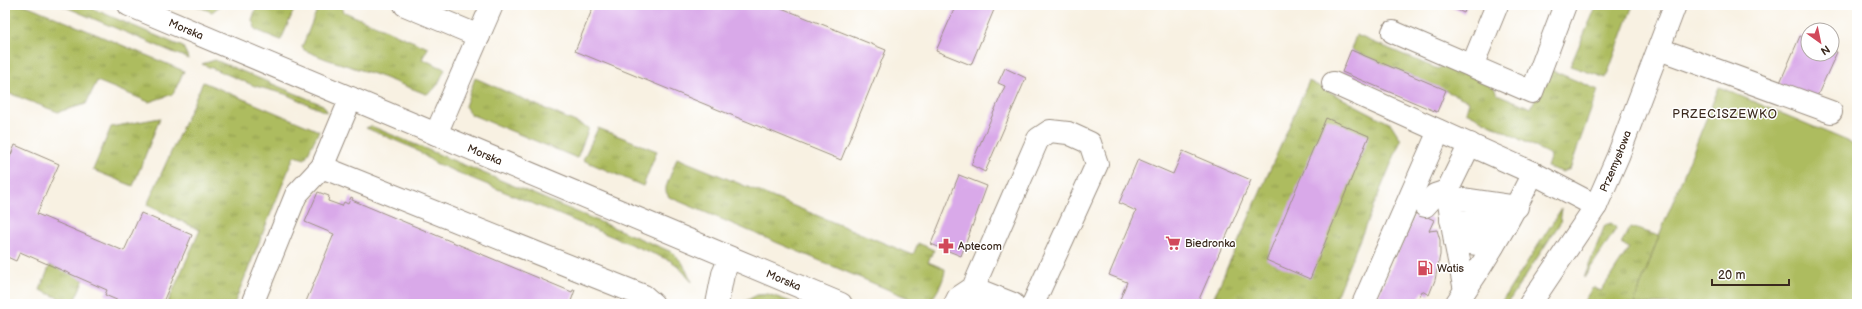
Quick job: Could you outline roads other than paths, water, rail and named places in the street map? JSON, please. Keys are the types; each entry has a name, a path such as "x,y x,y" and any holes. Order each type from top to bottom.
{"street":[{"name":"Morska","path":"129,5 841,304"},
{"path":"405,5 479,36"},
{"path":"436,134 492,5"},
{"path":"1472,66 1497,5"},
{"path":"1393,32 1532,92 1565,5"},
{"name":"Przemysłowa","path":"1530,304 1596,206 1618,156 1675,5"},
{"path":"1659,49 1831,112"},
{"path":"1333,83 1533,173 1596,206"},
{"path":"252,304 296,195 322,167 351,98"},
{"path":"955,304 958,298 973,288 1038,139 1050,130 1068,133 1090,143 1097,164 1034,304"},
{"path":"1363,304 1439,131"},
{"path":"1461,297 1455,241 1447,194 1470,144"},
{"path":"322,167 644,296 653,304"},
{"path":"1461,297 1517,207 1533,173"},
{"path":"1425,206 1435,195 1447,194 1517,207"},
{"path":"1451,220 1505,226"},
{"path":"1455,241 1493,246"},
{"path":"718,304 723,274 730,258"},
{"path":"973,288 1013,304"}],"place":[{"name":"Biedronka","path":"1173,243"},
{"name":"Aptecom","path":"946,246"},
{"name":"Watis","path":"1425,268"}],"district":[{"name":"PRZECISZEWKO","path":"1725,114"}]}
